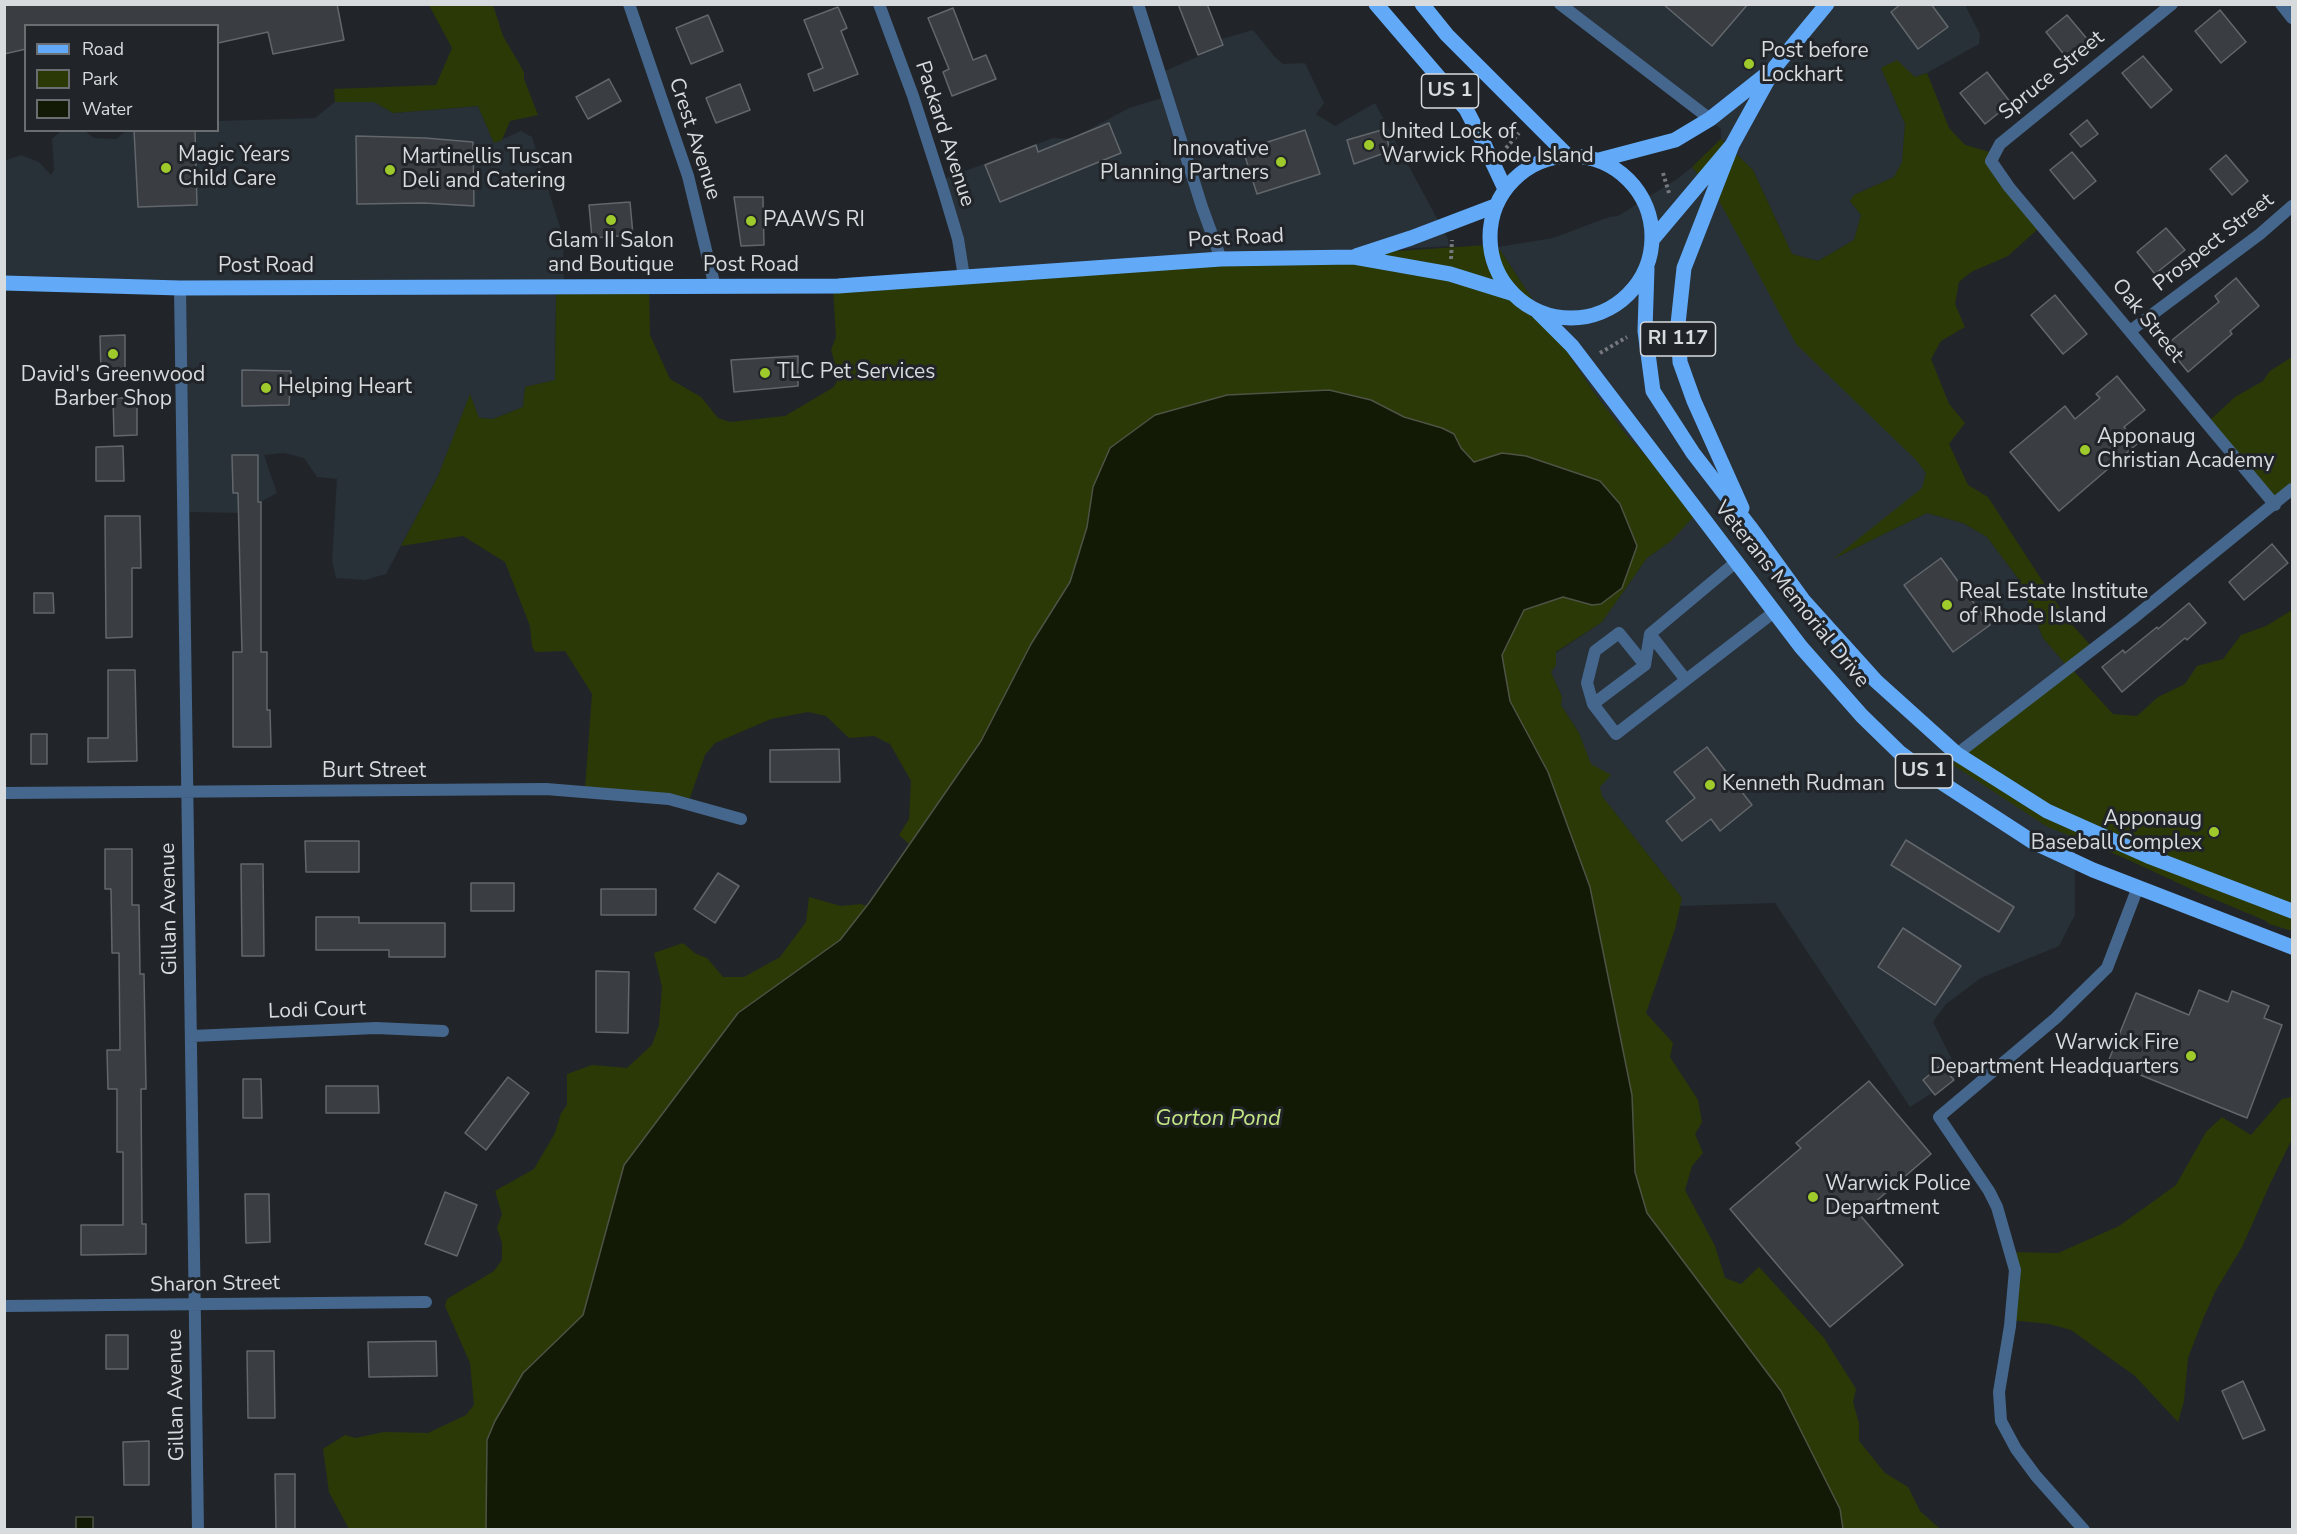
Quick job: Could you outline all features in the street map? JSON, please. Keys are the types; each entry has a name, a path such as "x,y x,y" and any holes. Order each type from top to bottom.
{"main road":[{"name":"US 1","path":"1376,4 1466,110 1484,142 1505,189"},
{"name":"US 1","path":"1422,4 1447,35 1567,155"},
{"name":"RI 117","path":"1750,527 1694,401 1680,362 1678,331 1684,268 1732,145 1776,67 1827,4"},
{"name":"RI 117","path":"1599,160 1675,140 1710,119 1776,67"},
{"path":"1652,240 1732,145"},
{"name":"Post Road","path":"1567,155 1599,160 1621,173 1638,192 1649,215 1652,240 1647,268 1633,291 1613,308 1589,317 1563,319 1538,312 1511,293 1498,274 1491,252 1490,229 1495,206 1505,189 1522,172 1543,160 1567,155"},
{"name":"Post Road","path":"1354,257 1495,206"},
{"name":"Post Road","path":"4,283 180,288 838,286 1221,259 1354,257 1450,274 1511,293"},
{"name":"Veterans Memorial Drive","path":"1647,268 1645,331 1653,391 1692,453 1803,600 1876,681 1957,754 2047,811 2148,856 2292,911"},
{"name":"Veterans Memorial Drive","path":"1538,312 1572,346 1800,647 1862,716 1899,752 2034,843 2093,870 2292,947"}],"street":[{"name":"Crest Avenue","path":"629,4 688,176 715,287"},
{"name":"Packard Avenue","path":"879,4 913,96 958,239 964,277"},
{"path":"1138,4 1198,196 1221,259"},
{"path":"1560,4 1710,119"},
{"name":"Spruce Street","path":"1991,161 2000,144 2172,4"},
{"path":"2281,4 2292,18"},
{"name":"Oak Street","path":"1991,161 2009,187 2275,505"},
{"name":"Prospect Street","path":"2130,331 2260,234 2292,207"},
{"name":"Gillan Avenue","path":"180,288 198,1530"},
{"path":"1957,754 2024,704 2275,505 2292,489"},
{"path":"1593,704 1645,665 1650,634 1736,562"},
{"path":"1645,665 1619,633 1595,651 1587,683 1593,704 1617,734 1774,612"},
{"path":"1650,634 1686,680"},
{"name":"Burt Street","path":"4,793 546,789 669,799 741,819"},
{"path":"2084,1530 2036,1476 2016,1449 2001,1421 1999,1392 2010,1326 2015,1270 1997,1207 1989,1191 1939,1117 2056,1018 2107,968 2138,887"},
{"name":"Lodi Court","path":"192,1036 376,1029 443,1031"},
{"name":"Sharon Street","path":"4,1306 426,1302"}],"path":[{"path":"1504,150 1519,133"},
{"path":"1663,173 1670,194"},
{"path":"1450,266 1452,239"},
{"path":"1596,355 1627,337"}],"shaded area":[{"path":"1559,5 1968,5 1966,7 1980,34 1979,44 1927,73 1915,77 1881,68 1905,124 1902,162 1894,177 1854,195 1850,201 1861,215 1854,240 1818,261 1792,254 1753,170 1721,139 1721,129"},
{"path":"1253,30 1283,64 1305,63 1324,103 1316,114 1335,126 1375,103 1448,239 1449,246 967,277 941,180 1053,138 1071,139 1129,108 1162,98 1160,73 1213,50 1218,40"},
{"path":"335,102 374,102 393,113 478,106 494,143 521,131 532,137 563,237 564,287 556,292 555,380 525,387 523,407 493,419 479,418 470,395 438,476 386,574 365,580 336,578 332,561 337,479 317,477 304,458 284,453 264,455 277,493 240,513 186,512 177,292 5,284 4,161 21,155 39,162 51,175 54,170 52,139 60,132 86,132 94,138 116,139 125,132 219,132 219,121 315,118"},
{"path":"1692,167 1926,473 1923,488 1837,557 1927,513 1963,523 1987,537 2020,581 2043,638 2066,665 2075,838 2075,915 2059,946 1981,978 1946,1004 1933,1022 1960,1075 1910,1107 1775,903 1680,906 1682,898 1602,796 1579,733 1561,705 1562,697 1551,672 1556,665 1556,653 1602,622 1647,558 1671,541 1669,480 1629,438 1593,391 1498,247 1553,238 1609,217 1618,216"}],"green space":[{"path":"429,5 493,5 503,36 524,72 524,79 538,115 510,121 502,140 494,143 478,106 393,113 374,102 335,102 334,89 436,85 452,48"},
{"path":"1897,60 1915,77 1927,73 1949,128 1965,145 1990,152 2040,227 2008,256 1971,272 1959,282 1955,304 1965,327 1941,341 1931,359 1949,404 1965,423 1949,444 1968,485 1988,497 2067,619 2092,647 2071,668 2113,714 2137,716 2158,697 2185,684 2197,666 2223,659 2241,635 2266,626 2292,610 2292,931 2269,924 2122,857 2046,826 1953,765 1960,756 2066,665 2043,638 2020,581 1987,537 1963,523 1927,513 1833,559 1922,488 1926,473 1916,460 1796,344 1717,197 1692,167 1721,139 1753,170 1792,254 1818,261 1854,240 1861,215 1850,201 1854,195 1894,177 1902,162 1905,124 1881,68"},
{"path":"1487,245 1498,247 1593,391 1629,438 1699,511 1671,541 1647,558 1602,622 1556,652 1556,665 1551,672 1562,697 1561,705 1579,733 1591,764 1611,775 1600,787 1602,796 1682,898 1675,929 1646,1013 1673,1043 1670,1057 1698,1100 1702,1122 1695,1134 1703,1153 1692,1166 1685,1190 1715,1246 1725,1278 1741,1284 1759,1267 1824,1338 1856,1389 1853,1402 1859,1423 1859,1441 1885,1473 1908,1487 1920,1511 1940,1529 1843,1529 1840,1509 1781,1391 1647,1213 1635,1172 1632,1095 1548,772 1510,701 1502,655 1524,610 1563,597 1592,605 1502,453 1474,462 1461,448 1454,434 1442,428 1404,417 1371,400 1093,487 1087,527 1070,582 1031,644 981,741 909,844 899,835 909,819 911,781 890,744 874,736 849,738 826,716 808,712 771,719 715,743 705,755 688,803 585,789 592,694 565,651 535,652 532,646 530,626 505,562 463,536 401,546 438,476 470,394 479,418 493,419 523,407 525,387 555,380 556,292 649,288 650,335 670,379 701,397 718,418 730,422 785,416 834,387 839,377 831,350 836,337 833,289"},
{"path":"2292,357 2292,501 2288,495 2271,503 2207,423 2235,397 2263,381 2270,371"},
{"path":"809,897 841,906 861,904 867,906 840,940 738,1013 624,1165 583,1315 523,1373 495,1421 487,1440 486,1529 349,1529 329,1492 323,1449 345,1435 355,1438 384,1432 428,1433 466,1415 474,1405 470,1363 445,1306 447,1299 494,1271 502,1260 502,1243 497,1228 502,1214 495,1191 534,1169 555,1133 561,1113 567,1105 567,1074 592,1065 627,1068 652,1045 659,1025 662,987 654,953 683,943 696,954 707,958 723,977 744,977 780,957 806,922"},
{"path":"2292,1097 2292,1139 2242,1247 2216,1290 2203,1319 2188,1358 2184,1401 2178,1422 2135,1376 2071,1330 2049,1324 2011,1320 2010,1252 2058,1253 2119,1226 2176,1185 2206,1132 2222,1117 2251,1135 2282,1099"}],"water":[{"name":"Gorton Pond","path":"1329,390 1371,400 1404,417 1442,428 1454,434 1461,448 1474,462 1502,453 1526,456 1600,481 1620,504 1637,546 1622,588 1601,604 1592,605 1563,597 1524,610 1502,655 1510,701 1548,772 1590,887 1632,1095 1635,1172 1647,1213 1781,1391 1840,1509 1843,1529 486,1529 487,1440 495,1421 523,1373 583,1315 624,1165 738,1013 840,940 869,903 981,741 1031,644 1070,582 1087,527 1093,487 1110,448 1155,415 1227,395"},
{"path":"76,1517 93,1517 93,1529 76,1529"}],"building":[{"path":"4,4 337,4 344,40 273,54 268,32 219,43 219,24 24,24 24,49 4,54"},
{"path":"1178,4 1207,4 1223,45 1198,55"},
{"path":"1663,4 1748,4 1712,46"},
{"path":"1901,4 1931,4 1948,27 1918,49 1891,12"},
{"path":"838,7 847,28 841,31 858,74 814,91 808,74 823,68 804,20"},
{"path":"953,8 973,60 986,55 996,79 952,96 943,72 949,69 928,18"},
{"path":"2220,10 2246,42 2221,63 2195,31"},
{"path":"708,15 723,51 691,64 676,28"},
{"path":"2067,15 2088,40 2066,57 2046,32"},
{"path":"2143,56 2172,90 2151,108 2122,73"},
{"path":"1987,72 2011,103 1985,124 1960,93"},
{"path":"609,79 621,101 588,119 576,97"},
{"path":"740,84 750,110 716,123 706,98"},
{"path":"2087,120 2098,134 2081,147 2070,134"},
{"path":"1109,123 1121,153 1000,202 985,165 1036,145 1038,152"},
{"name":"United Lock of Warwick Rhode Island","path":"1385,129 1390,151 1354,164 1347,140"},
{"name":"Innovative Planning Partners","path":"1305,130 1320,174 1257,194 1243,150"},
{"name":"Magic Years Child Care","path":"134,132 195,132 197,205 138,207"},
{"path":"356,136 473,142 474,206 424,203 357,204"},
{"path":"2072,152 2096,181 2074,199 2050,170"},
{"path":"2226,155 2248,181 2232,195 2210,169"},
{"name":"PAAWS RI","path":"734,197 763,197 764,245 741,246"},
{"name":"Glam II Salon and Boutique","path":"630,202 633,235 592,238 589,205"},
{"path":"2166,228 2185,250 2155,274 2137,252"},
{"path":"2236,278 2259,306 2230,331 2232,334 2188,372 2166,345 2219,302 2215,296"},
{"path":"2055,295 2087,334 2063,354 2031,315"},
{"name":"David's Greenwood Barber Shop","path":"125,335 125,372 101,373 100,336"},
{"name":"TLC Pet Services","path":"798,356 798,386 734,392 731,360"},
{"name":"Helping Heart","path":"242,370 291,371 289,405 242,406"},
{"path":"2117,376 2145,410 2124,427 2137,444 2059,511 2010,452 2065,406 2075,419 2100,398 2096,394"},
{"path":"113,398 137,398 137,435 114,436"},
{"path":"123,446 124,481 96,481 96,447"},
{"path":"232,455 258,455 258,502 261,502 261,652 267,652 267,710 270,710 271,747 233,747 233,652 242,652 238,493 233,493"},
{"path":"105,516 140,516 141,568 132,568 132,637 106,638"},
{"path":"2272,544 2288,563 2244,600 2229,582"},
{"name":"Real Estate Institute of Rhode Island","path":"1941,558 1990,625 1953,652 1904,585"},
{"path":"34,593 53,593 54,613 34,613"},
{"path":"2189,603 2206,623 2122,692 2102,667 2123,650 2125,653 2157,627 2158,629"},
{"path":"108,670 135,670 137,761 88,762 88,738 108,738"},
{"path":"31,734 47,734 47,764 31,764"},
{"name":"Kenneth Rudman","path":"1707,747 1752,805 1720,831 1711,819 1682,841 1666,821 1695,798 1674,772"},
{"path":"839,749 840,782 770,782 770,750"},
{"path":"1906,840 2014,907 1999,932 1891,865"},
{"path":"305,841 359,841 359,872 306,872"},
{"path":"105,849 132,849 132,905 139,905 140,974 144,974 146,1089 141,1089 142,1224 146,1224 146,1254 81,1255 81,1225 123,1225 123,1152 117,1152 117,1089 108,1089 107,1050 120,1050 119,953 112,953 111,889 105,889"},
{"path":"241,864 263,864 264,956 242,956"},
{"path":"718,873 739,886 715,923 694,909"},
{"path":"471,883 514,883 514,911 471,911"},
{"path":"601,889 656,889 656,915 601,915"},
{"path":"316,917 359,917 359,923 445,923 445,957 389,957 389,950 316,950"},
{"path":"1903,928 1961,966 1935,1005 1878,967"},
{"path":"596,971 629,972 628,1033 596,1032"},
{"name":"Warwick Fire Department Headquarters","path":"2199,990 2228,1002 2232,991 2269,1006 2264,1018 2282,1025 2247,1118 2108,1062 2136,993 2189,1015"},
{"path":"1941,1065 1954,1080 1935,1095 1923,1080"},
{"path":"508,1077 529,1093 486,1150 465,1133"},
{"path":"243,1079 261,1079 262,1118 243,1118"},
{"name":"Warwick Police Department","path":"1869,1081 1931,1154 1860,1215 1903,1265 1830,1327 1730,1209 1801,1148 1796,1143"},
{"path":"326,1086 378,1086 379,1113 326,1113"},
{"path":"445,1192 477,1205 457,1256 425,1244"},
{"path":"245,1194 269,1194 270,1242 246,1243"},
{"path":"106,1335 128,1335 128,1369 106,1369"},
{"path":"436,1341 437,1376 369,1377 368,1342"},
{"path":"247,1351 274,1351 275,1418 248,1418"},
{"path":"2243,1381 2265,1430 2243,1439 2222,1391"},
{"path":"149,1441 149,1485 124,1485 123,1442"},
{"path":"275,1474 295,1474 295,1530 276,1530"}],"place":[{"name":"Post before Lockhart","path":"1749,64"},
{"name":"United Lock of Warwick Rhode Island","path":"1369,145"},
{"name":"Innovative Planning Partners","path":"1281,162"},
{"name":"Magic Years Child Care","path":"166,168"},
{"name":"Martinellis Tuscan Deli and Catering","path":"390,170"},
{"name":"Glam II Salon and Boutique","path":"611,220"},
{"name":"PAAWS RI","path":"751,221"},
{"name":"David's Greenwood Barber Shop","path":"113,354"},
{"name":"TLC Pet Services","path":"765,373"},
{"name":"Helping Heart","path":"266,388"},
{"name":"Apponaug Christian Academy","path":"2085,450"},
{"name":"Real Estate Institute of Rhode Island","path":"1947,605"},
{"name":"Kenneth Rudman","path":"1710,785"},
{"name":"Apponaug Baseball Complex","path":"2214,832"},
{"name":"Warwick Fire Department Headquarters","path":"2191,1056"},
{"name":"Warwick Police Department","path":"1813,1197"}]}
